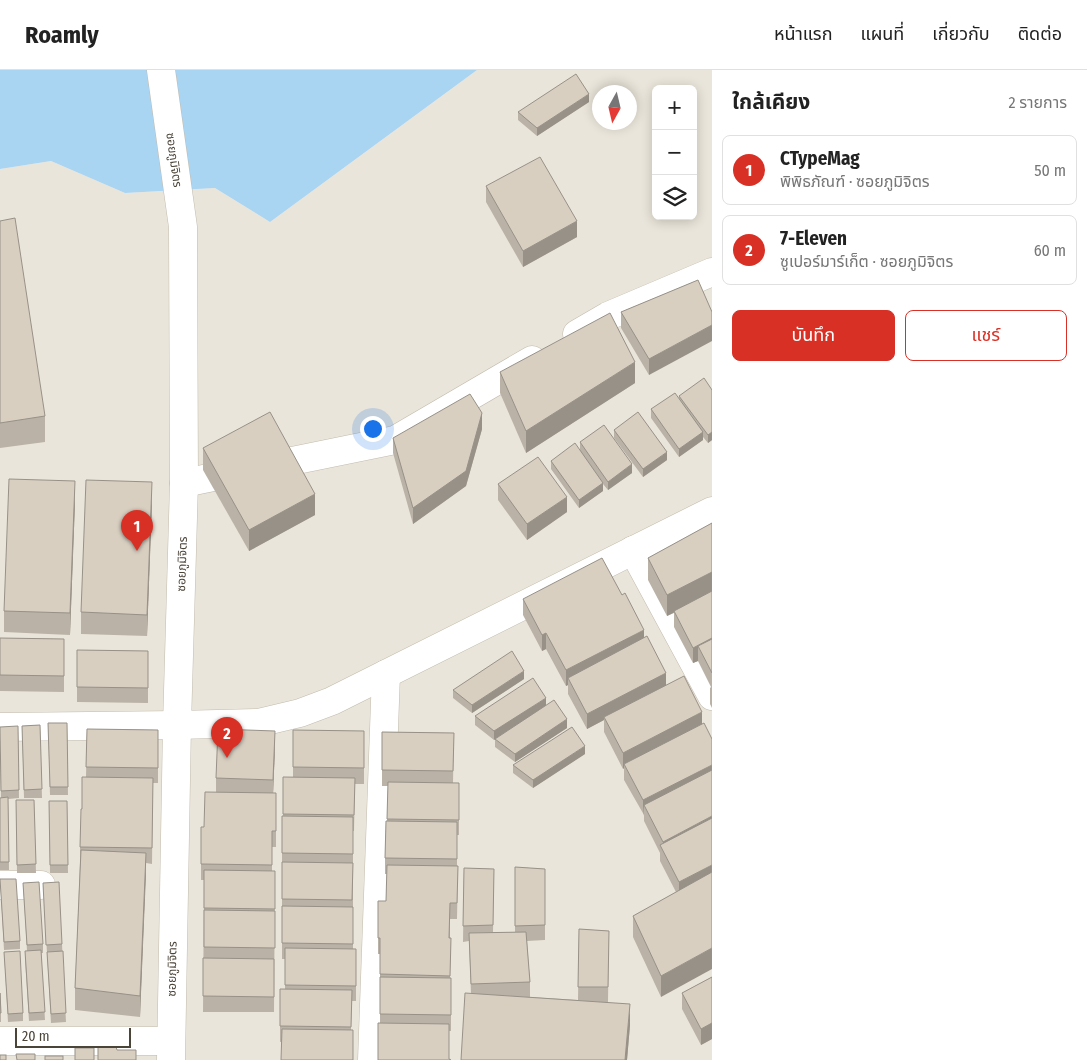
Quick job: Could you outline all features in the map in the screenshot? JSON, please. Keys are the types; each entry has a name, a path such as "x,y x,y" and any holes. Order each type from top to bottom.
{"street":[{"name":"ซอยภูมิจิตร","path":"161,70 183,227 184,483 171,1050"},
{"path":"184,483 395,440 608,316 712,272"},
{"path":"0,727 258,723 300,713 332,701 712,511"},
{"path":"633,550 712,696"},
{"path":"372,1060 386,674"},
{"path":"0,885 41,885"},
{"path":"0,1041 171,1050"}],"shaded area":[{"path":"477,70 712,70 712,1060 0,1060 0,169 51,161 125,193 215,188 270,222"}],"water":[{"path":"0,70 477,70 270,222 215,188 125,193 51,161 0,169"}],"building":[{"path":"576,74 589,94 537,128 518,112"},
{"path":"540,157 577,221 523,251 486,186"},
{"path":"15,218 45,416 0,423 0,221"},
{"path":"698,280 712,312 712,325 649,359 621,312"},
{"path":"610,313 635,362 526,431 500,372"},
{"path":"704,378 712,390 712,432 708,435 679,396"},
{"path":"675,393 703,432 679,449 651,409"},
{"path":"470,394 482,413 466,471 413,508 393,438"},
{"path":"270,412 315,494 249,530 203,448"},
{"path":"638,412 667,452 643,469 614,430"},
{"path":"604,425 632,464 608,482 580,442"},
{"path":"575,443 603,483 579,500 551,461"},
{"path":"538,457 567,497 527,524 498,484"},
{"path":"9,479 75,481 70,613 4,611"},
{"path":"86,480 152,482 147,615 81,612"},
{"path":"712,523 712,572 667,595 648,558"},
{"path":"602,558 622,595 625,593 644,630 566,670 546,633 542,635 523,599"},
{"path":"712,591 712,638 693,648 674,611"},
{"path":"647,636 666,673 587,714 568,678"},
{"path":"0,638 64,639 64,676 0,675"},
{"path":"712,639 712,673 698,646"},
{"path":"77,650 148,651 148,688 77,687"},
{"path":"512,651 524,671 472,705 453,690"},
{"path":"684,676 702,712 623,753 604,717"},
{"path":"533,678 546,698 494,731 475,716"},
{"path":"554,700 567,719 515,754 495,739"},
{"path":"48,723 67,723 68,787 50,787"},
{"path":"704,723 712,739 712,765 643,800 624,764"},
{"path":"40,725 42,789 24,790 22,726"},
{"path":"18,726 19,790 1,791 0,727"},
{"path":"572,727 585,746 533,780 513,765"},
{"path":"87,729 158,730 158,768 86,767"},
{"path":"218,729 275,731 273,780 216,778"},
{"path":"293,730 364,731 364,768 293,767"},
{"path":"382,732 454,733 453,771 382,770"},
{"path":"712,770 712,816 663,842 644,805"},
{"path":"82,777 153,778 152,848 80,847"},
{"path":"283,777 355,778 354,815 283,814"},
{"path":"388,782 459,783 459,820 387,819"},
{"path":"205,792 276,793 276,831 272,831 272,865 201,864 201,827 204,827"},
{"path":"8,797 9,862 0,862 0,798"},
{"path":"16,800 34,800 36,864 17,865"},
{"path":"49,801 67,801 68,865 50,865"},
{"path":"282,816 353,817 353,854 282,853"},
{"path":"712,818 712,865 679,882 660,845"},
{"path":"386,821 457,822 457,859 385,858"},
{"path":"81,850 146,853 140,996 75,988"},
{"path":"282,862 353,863 352,900 282,899"},
{"path":"387,865 458,866 457,903 450,903 450,976 380,974 378,901 386,901"},
{"path":"515,867 545,869 545,925 515,926"},
{"path":"464,868 494,869 493,925 463,926"},
{"path":"204,870 275,871 275,909 204,908"},
{"path":"712,872 712,948 661,976 633,916"},
{"path":"0,879 16,879 20,941 4,942"},
{"path":"39,882 43,944 27,945 23,883"},
{"path":"59,882 62,944 46,945 43,883"},
{"path":"282,906 353,907 353,944 282,943"},
{"path":"204,910 275,911 275,948 204,947"},
{"path":"579,929 609,931 608,987 578,987"},
{"path":"526,932 530,982 471,984 469,933"},
{"path":"285,948 356,949 356,986 285,985"},
{"path":"41,950 45,1012 29,1013 25,951"},
{"path":"20,951 23,1013 8,1014 4,952"},
{"path":"63,951 66,1013 51,1014 47,952"},
{"path":"203,958 274,959 274,997 203,996"},
{"path":"380,977 451,978 451,1015 380,1014"},
{"path":"712,977 712,1023 701,1029 682,993"},
{"path":"280,989 352,990 351,1027 280,1026"},
{"path":"465,993 630,1004 625,1060 461,1060"},
{"path":"378,1023 449,1024 449,1059 451,1060 378,1060"},
{"path":"282,1029 353,1030 353,1060 281,1060"},
{"path":"98,1047 136,1050 136,1060 98,1060"},
{"path":"75,1048 94,1048 94,1060 75,1060"},
{"path":"16,1054 35,1054 35,1060 17,1060"},
{"path":"0,1055 6,1055 6,1060 0,1060"},
{"path":"45,1056 63,1056 63,1060 45,1060"}],"place":[{"name":"CTypeMag","path":"137,551"},
{"name":"7-Eleven","path":"227,758"}]}
